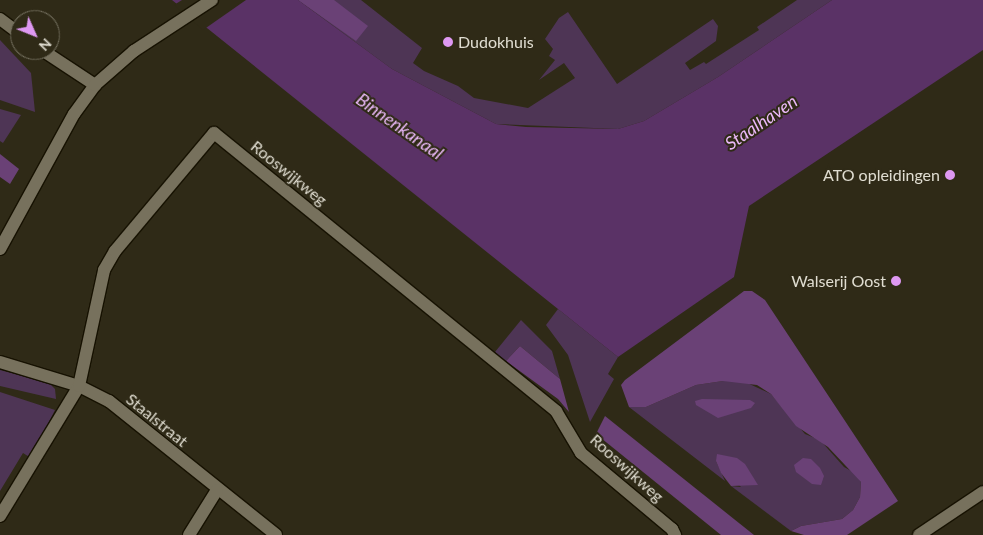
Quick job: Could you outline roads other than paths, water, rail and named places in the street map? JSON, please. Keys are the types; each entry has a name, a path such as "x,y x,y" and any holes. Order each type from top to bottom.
{"street":[{"path":"0,249 74,114 94,85 134,51 212,0"},
{"path":"57,60 94,85"},
{"name":"Rooswijkweg","path":"0,516 79,386 104,270 115,251 214,133 556,411 581,453 672,529 674,535"},
{"name":"Staalstraat","path":"0,362 79,386 109,402 217,490 276,535"},
{"path":"189,535 217,490"},
{"path":"919,535 983,492"}],"water":[{"path":"172,0 298,0 392,69 496,124 526,127 618,129 644,121 718,77 832,0 983,0 983,50 749,206 734,277 618,357"}],"place":[{"name":"Dudokhuis","path":"448,42"},
{"name":"ATO opleidingen","path":"950,175"},
{"name":"Walserij Oost","path":"896,281"}],"water label":[{"name":"Staalhaven","path":"761,122"},
{"name":"Binnenkanaal","path":"400,126"}]}
